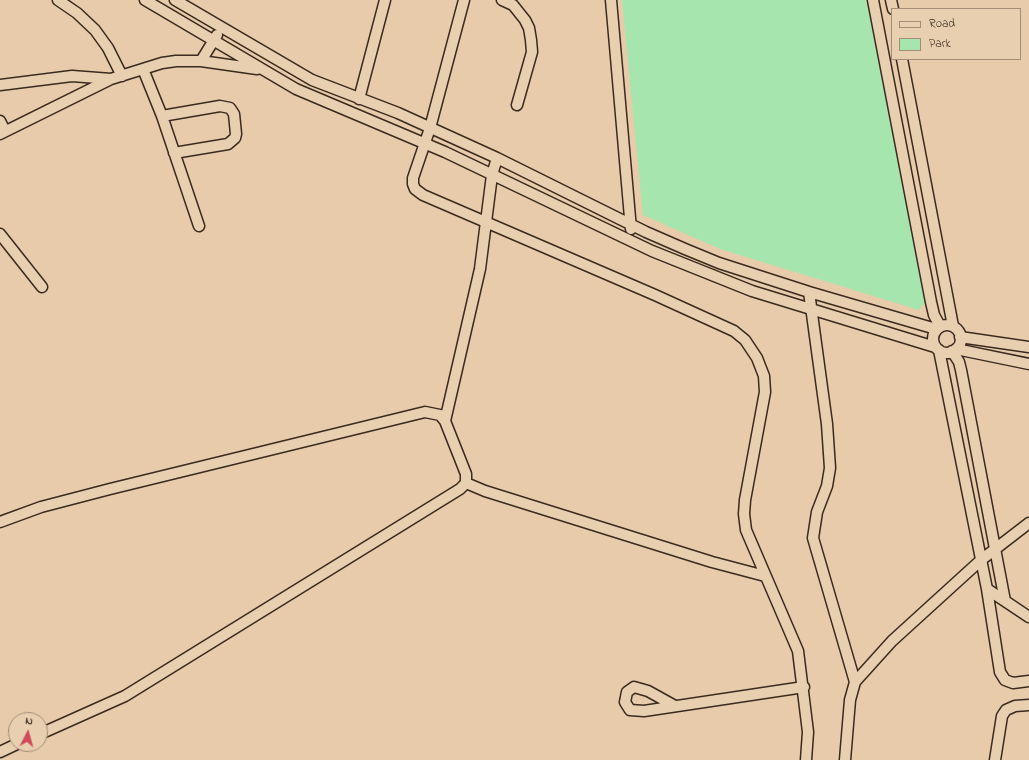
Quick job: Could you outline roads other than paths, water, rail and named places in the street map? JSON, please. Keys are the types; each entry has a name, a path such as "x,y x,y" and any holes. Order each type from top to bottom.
{"lane":[{"path":"58,0 77,13 95,30 108,48 122,76"},
{"path":"145,0 302,92 425,143 631,241 735,285 948,352 954,350 959,345 960,337 953,326 902,60"},
{"path":"175,0 312,80 430,128 497,158 630,224 719,263 809,292 938,328"},
{"path":"359,99 385,0"},
{"path":"464,0 430,128 412,184 415,189 434,200 655,294 734,331 745,340 757,358 764,376 765,392 744,514 746,530 796,646 804,687 808,732 806,760"},
{"path":"506,0 517,8 525,20 529,28 531,40 532,52 517,105"},
{"path":"611,0 631,241"},
{"path":"873,0 931,302 938,328"},
{"path":"201,61 222,28"},
{"path":"0,121 2,133 111,79 176,61 201,61 263,70"},
{"path":"143,69 162,116 199,226"},
{"path":"0,86 72,76 111,79"},
{"path":"162,116 220,106 230,108 234,114 236,134 235,138 228,144 174,154"},
{"path":"445,422 480,269 492,175 497,158"},
{"path":"0,234 42,288"},
{"path":"809,292 827,424 830,468 827,486 816,512 813,538 855,682"},
{"path":"953,326 944,325 938,328 933,338 937,348 987,589 1000,672 1005,680 1013,683 1029,681"},
{"path":"960,337 1029,347"},
{"path":"954,350 1029,364"},
{"path":"954,350 961,370 1005,601"},
{"path":"0,522 41,507 110,489 425,412 440,415 445,422 466,474 466,483"},
{"path":"466,483 485,491 712,562 765,576"},
{"path":"48,730 125,696 362,550 466,483"},
{"path":"845,760 850,700 855,682 892,640 981,560 1029,523"},
{"path":"987,589 1029,617"},
{"path":"675,706 804,687"},
{"path":"995,760 1002,716 1006,710 1015,706 1029,705"}]}
